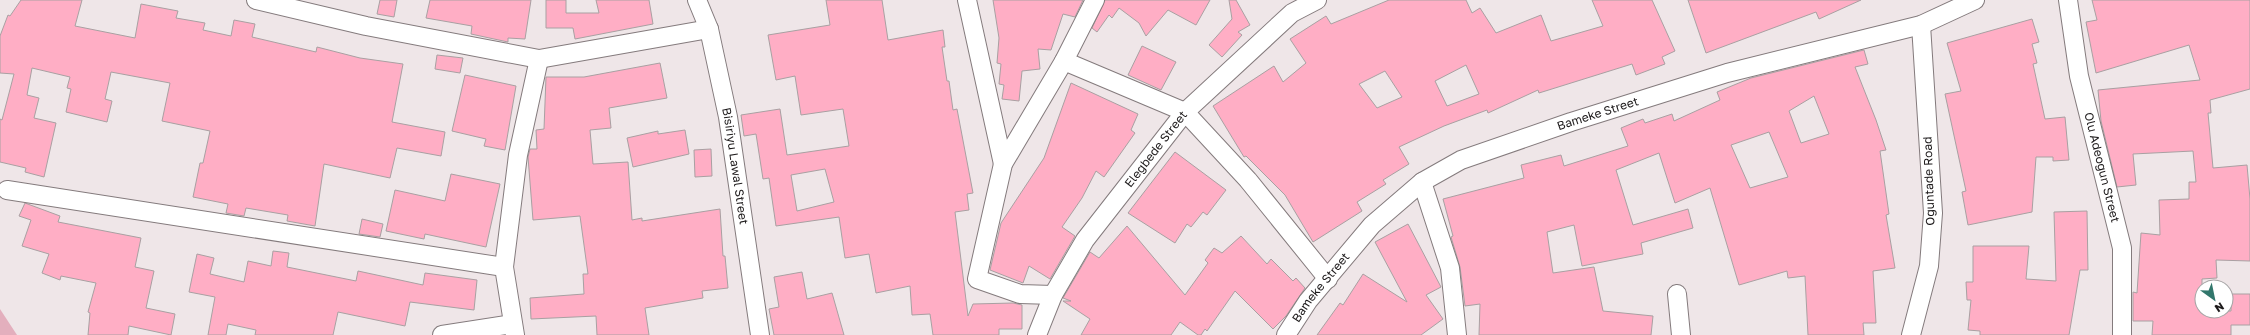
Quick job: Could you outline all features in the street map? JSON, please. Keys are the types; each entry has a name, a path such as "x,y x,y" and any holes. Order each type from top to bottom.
{"street":[{"path":"256,0 366,26 539,59 710,29"},
{"name":"Bisiriyu Lawal Street","path":"697,0 710,29 728,117 760,335"},
{"path":"968,0 1002,164"},
{"path":"1053,295 1020,294 977,279 1002,164 1064,61 1095,0"},
{"name":"Elegbede Street","path":"1037,335 1053,295 1085,240 1185,112 1292,13 1317,0"},
{"name":"Olu Adeogun Street","path":"2068,0 2079,76 2122,248 2122,335"},
{"name":"Bameke Street","path":"1286,335 1308,301 1372,226 1422,182 1461,160 1571,122 1727,73 1921,25 1965,2"},
{"name":"Oguntade Road","path":"1911,335 1929,266 1933,212 1921,25"},
{"path":"442,335 514,329 504,268 518,155 539,59"},
{"path":"1064,61 1185,112 1248,180 1328,279"},
{"path":"1422,182 1450,268 1453,334"},
{"path":"7,190 504,268"},
{"path":"1677,294 1681,335"}],"shaded area":[{"path":"0,309 17,335 0,335"}],"building":[{"path":"21,0 82,0 75,26 135,38 141,4 178,11 176,18 205,23 203,30 231,36 234,20 255,24 252,37 316,52 317,47 360,58 403,64 392,122 445,132 441,156 397,148 390,178 324,164 315,226 287,221 288,215 246,208 244,216 226,213 228,204 193,197 200,163 203,163 210,131 162,121 170,83 111,72 105,99 112,101 107,122 66,112 71,89 67,88 70,77 32,68 27,95 39,98 34,118 56,123 44,177 25,172 26,168 0,162 0,119 2,120 14,74 0,73 0,36 8,15 10,16"},
{"path":"380,0 397,0 394,17 377,14"},
{"path":"430,0 531,0 525,39 508,38 508,42 471,34 472,26 426,18"},
{"path":"546,0 566,0 566,13 599,13 596,0 649,0 653,24 575,39 573,28 546,28"},
{"path":"826,0 882,0 888,40 943,30 945,47 942,47 947,81 949,81 953,110 957,109 973,193 967,194 969,210 955,212 968,316 973,304 1013,303 1022,305 1022,329 999,329 999,335 933,335 930,314 912,315 910,286 876,293 869,254 845,258 839,217 776,226 769,178 763,179 756,134 744,136 741,115 780,109 787,155 849,146 843,109 801,115 795,76 776,80 768,35 830,25","holes":["825,169 834,202 797,211 791,175"]},
{"path":"993,0 1083,0 1075,17 1063,14 1051,50 1038,49 1040,69 1022,71 1019,101 1002,99 1004,85 999,84 1001,64 997,63 999,38"},
{"path":"1105,0 1210,0 1196,25 1168,10 1146,36 1139,23 1119,8 1112,18 1109,15 1097,32 1092,28"},
{"path":"1229,0 1236,0 1250,25 1238,32 1242,35 1222,57 1209,45 1232,19"},
{"path":"1389,0 1466,0 1472,13 1480,8 1496,33 1541,15 1551,41 1603,26 1592,0 1652,0 1675,51 1662,57 1665,64 1636,75 1632,64 1539,93 1538,90 1488,113 1487,110 1444,126 1399,147 1409,164 1383,180 1386,184 1357,202 1362,211 1313,242 1285,195 1246,156 1244,157 1213,106 1274,66 1283,82 1306,63 1290,39 1326,16 1331,24","holes":["1466,65 1479,94 1447,106 1435,81","1385,71 1402,97 1377,108 1359,84"]},
{"path":"1688,0 1861,0 1819,19 1816,12 1706,53"},
{"path":"2092,0 2250,0 2250,89 2210,100 2211,113 2208,113 2213,168 2247,165 2250,199 2250,261 2216,260 2217,278 2194,279 2194,319 2234,319 2234,294 2250,294 2250,325 2231,325 2231,335 2152,335 2153,321 2133,321 2133,292 2137,293 2141,233 2160,235 2159,200 2189,199 2189,182 2196,182 2193,151 2133,154 2136,185 2117,187 2101,121 2098,90 2200,80 2189,45 2096,73 2086,22 2097,20"},
{"path":"2032,19 2039,42 2032,44 2037,63 2033,64 2045,119 2065,117 2069,160 2053,161 2053,157 2036,157 2032,212 1968,225 1962,192 1966,191 1945,94 1961,91 1947,43"},
{"path":"1142,46 1176,62 1161,90 1128,75"},
{"path":"1864,50 1868,64 1855,67 1886,150 1880,151 1889,214 1886,215 1895,268 1873,271 1876,323 1863,323 1864,335 1808,335 1805,276 1788,278 1787,271 1739,285 1710,188 1675,203 1659,153 1616,170 1633,225 1688,209 1693,228 1641,243 1643,254 1582,266 1574,225 1547,232 1553,273 1594,267 1603,311 1653,316 1651,335 1479,335 1480,304 1465,306 1460,267 1451,237 1453,236 1443,199 1524,178 1521,165 1561,155 1564,166 1628,146 1621,128 1643,119 1645,123 1672,114 1674,121 1720,100 1717,92 1751,78","holes":["1814,96 1829,134 1801,143 1789,111","1769,132 1788,177 1750,188 1731,145"]},
{"path":"437,55 463,58 460,73 435,69"},
{"path":"660,63 667,98 609,108 611,128 590,130 593,164 628,162 632,220 642,218 642,221 720,209 723,256 725,256 728,288 702,291 703,298 645,308 649,335 597,335 596,316 531,319 530,298 584,294 583,274 588,274 580,216 533,220 528,157 530,149 537,149 536,130 544,129 546,77 584,77"},
{"path":"465,75 516,86 505,150 484,146 486,139 452,131"},
{"path":"1071,83 1138,114 1131,130 1135,133 1104,177 1096,171 1082,198 1062,227 1075,236 1050,279 1029,266 1023,283 990,270 1001,223 1044,158"},
{"path":"685,130 689,154 633,167 627,138 658,131 658,134"},
{"path":"711,149 712,176 695,177 694,150"},
{"path":"1175,152 1226,190 1207,215 1203,212 1191,227 1187,224 1175,243 1128,213"},
{"path":"451,174 500,184 486,247 425,234 424,239 386,231 395,190 445,201"},
{"path":"25,203 60,216 58,222 141,238 135,267 154,271 146,308 175,314 171,335 129,326 128,335 88,335 90,313 88,312 96,283 61,276 60,280 42,273 49,254 22,246 31,220 19,216"},
{"path":"2087,211 2088,270 2080,270 2069,335 1980,335 1980,331 1968,330 1971,300 1967,300 1966,282 1973,282 1973,246 2029,246 2026,279 2056,281 2054,212"},
{"path":"362,219 383,224 380,237 359,234"},
{"path":"1408,224 1441,287 1426,295 1443,319 1421,335 1317,335 1340,303 1343,305 1363,274 1407,302 1375,242"},
{"path":"1127,226 1185,295 1208,263 1205,260 1214,248 1222,253 1241,236 1267,264 1271,259 1293,281 1296,278 1305,288 1286,316 1273,329 1235,291 1207,331 1205,329 1201,335 1198,335 1180,322 1171,335 1081,335 1090,319 1063,301 1071,301 1063,298 1090,252 1099,258"},
{"path":"273,251 289,253 287,267 356,281 358,271 423,285 425,273 477,280 474,310 410,302 405,326 338,312 333,335 255,335 256,330 228,324 226,335 208,335 215,297 189,292 197,254 214,258 210,274 244,282 248,261 271,266"},
{"path":"802,272 807,299 832,293 844,335 774,335 769,309 779,307 774,277"}]}
